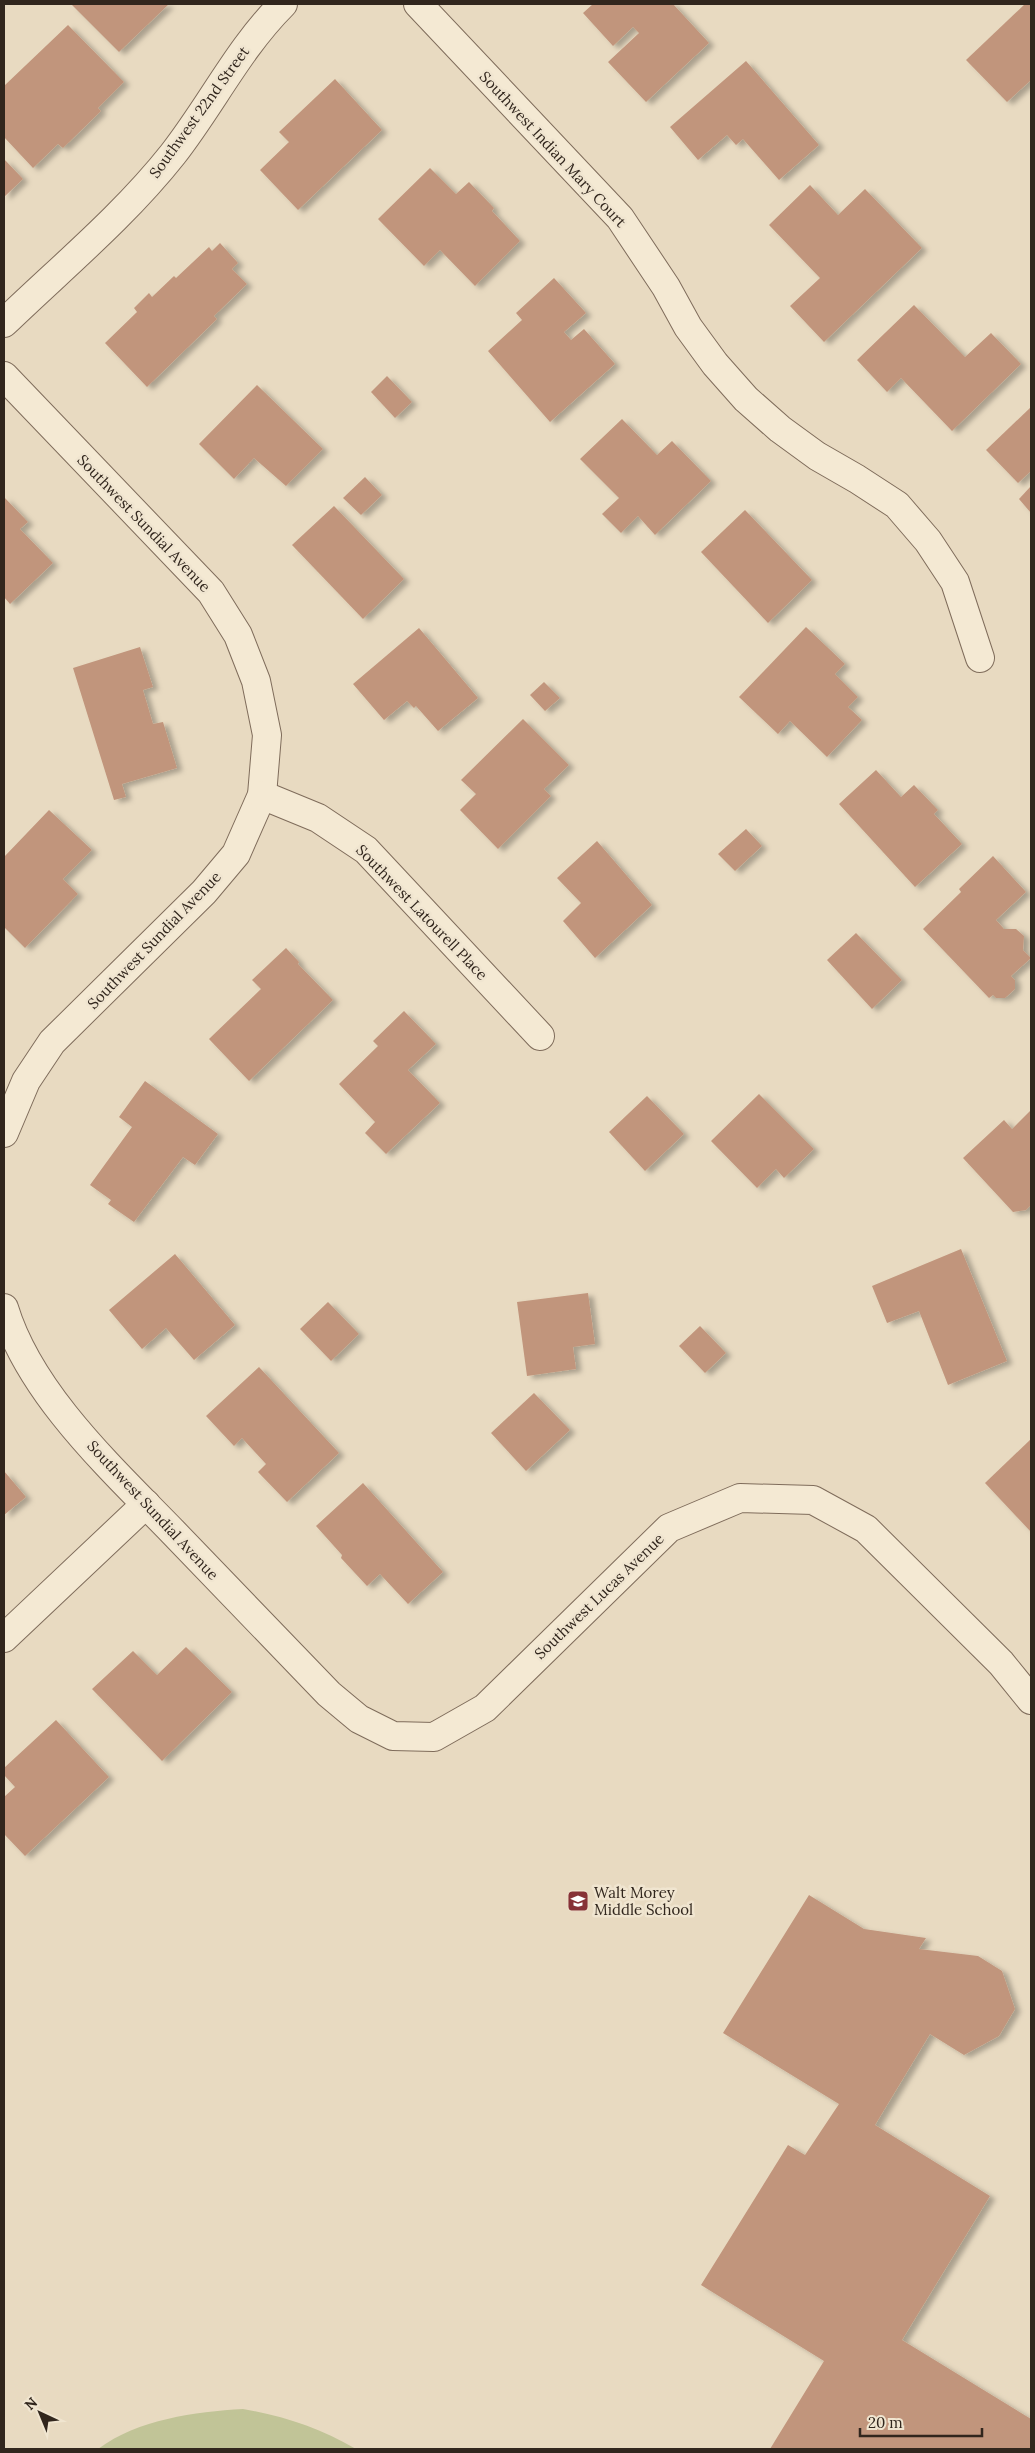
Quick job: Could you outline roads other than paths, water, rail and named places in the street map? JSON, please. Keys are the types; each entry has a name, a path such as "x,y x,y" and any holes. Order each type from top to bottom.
{"street":[{"name":"Southwest 22nd Street","path":"4,323 138,194 174,153 258,28 283,4"},
{"name":"Southwest Indian Mary Court","path":"418,4 620,218 666,287 688,327 715,364 746,399 780,429 817,456 857,479 896,505 928,541 955,582 980,658"},
{"name":"Southwest Sundial Avenue","path":"4,376 211,592 238,635 256,681 267,735 262,795 236,854 204,892 52,1042 26,1081 4,1134"},
{"name":"Southwest Latourell Place","path":"262,795 318,818 366,850 540,1036"},
{"name":"Southwest Sundial Avenue","path":"4,1308 11,1331 31,1371 74,1426 146,1504 329,1694"},
{"name":"Southwest Lucas Avenue","path":"329,1694 359,1719 393,1736 434,1738 485,1708 669,1528 740,1498 813,1500 866,1529 1001,1662 1031,1700"},
{"path":"4,1638 146,1504"}],"place":[{"name":"Walt Morey Middle School","path":"578,1901"}]}
